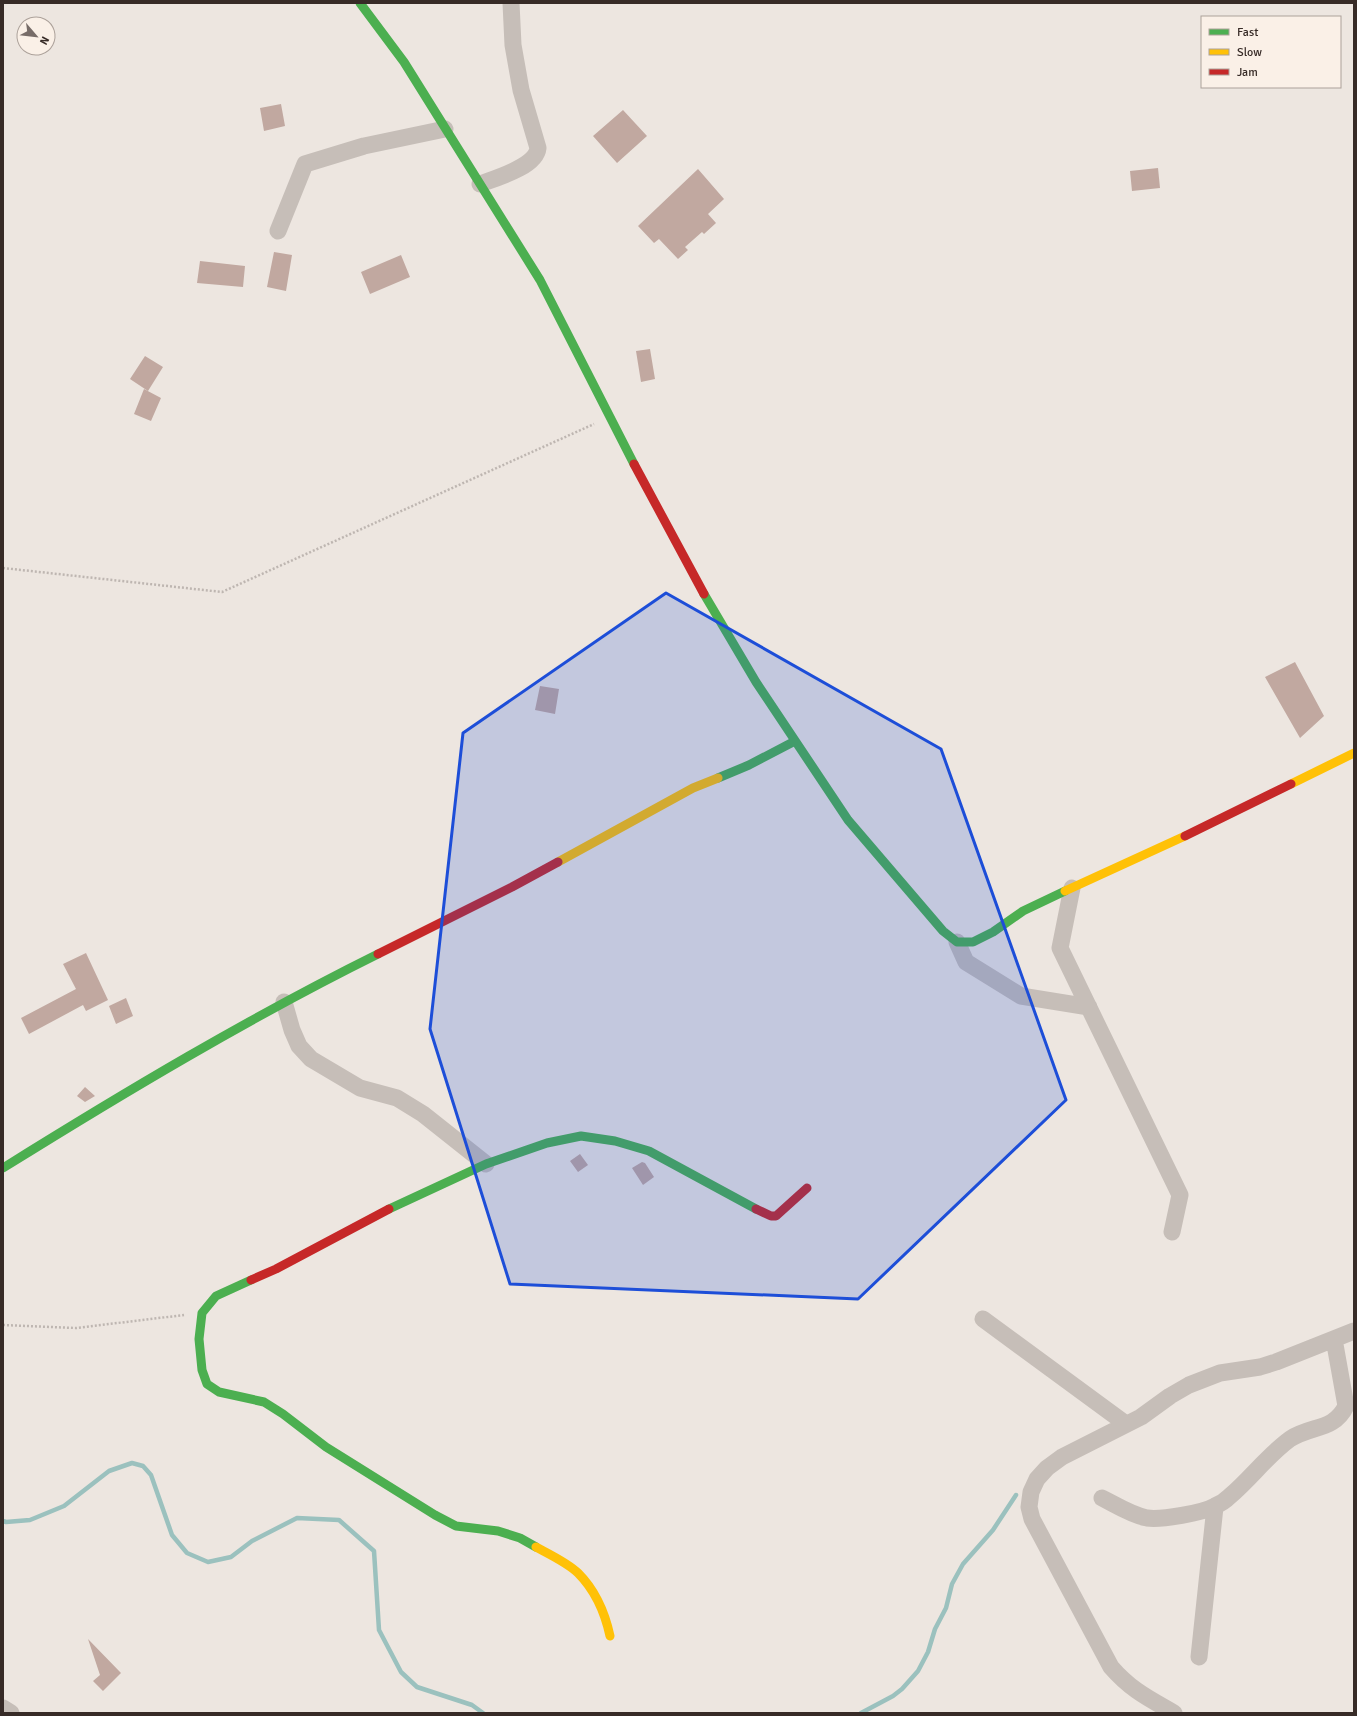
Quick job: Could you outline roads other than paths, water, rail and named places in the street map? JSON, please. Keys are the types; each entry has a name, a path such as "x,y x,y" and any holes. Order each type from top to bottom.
{"street":[{"path":"360,3 404,62 540,280 648,491 703,592 756,682 848,820 943,931 957,942 966,962 1020,996 1089,1007"},
{"path":"480,184 526,165 538,154 538,148 521,90 513,45 511,3"},
{"path":"278,231 305,164 364,146 445,129"},
{"path":"3,1168 118,1097 284,1002 512,887 693,788 748,765 795,741"},
{"path":"957,942 973,942 993,932 1024,911 1206,826 1354,753"},
{"path":"1072,888 1060,948 1180,1195 1172,1232"},
{"path":"284,1002 292,1030 299,1046 311,1059 360,1088 397,1098 423,1114 486,1164"},
{"path":"610,1636 605,1614 594,1594 578,1573 548,1553 513,1536 498,1531 456,1526 435,1515 326,1447 283,1414 264,1402 219,1392 207,1384 202,1370 200,1339 202,1313 216,1296 276,1269 402,1202 486,1164 546,1143 581,1136 615,1141 649,1151 739,1201 771,1216 776,1216 807,1188"},
{"path":"984,1319 1126,1424"},
{"path":"1174,1713 1124,1682 1111,1667 1032,1519 1029,1507 1031,1492 1037,1479 1047,1468 1062,1457 1141,1417 1170,1396 1189,1385 1220,1373 1260,1367 1354,1331"},
{"path":"1102,1498 1146,1518 1196,1513 1215,1507 1230,1496 1280,1447 1297,1435 1332,1423 1341,1416 1346,1406 1334,1339"},
{"path":"1199,1657 1215,1507"},
{"path":"3,1708 11,1713"}],"waterway":[{"path":"3,1521 30,1520 64,1506 109,1471 132,1463 143,1466 151,1475 172,1535 187,1553 208,1562 231,1557 252,1541 297,1518 339,1520 374,1551 379,1630 401,1672 417,1687 472,1705 483,1713"},
{"path":"861,1713 893,1696 902,1689 918,1671 928,1652 935,1629 946,1608 952,1584 963,1564 993,1530 1016,1495"}]}
